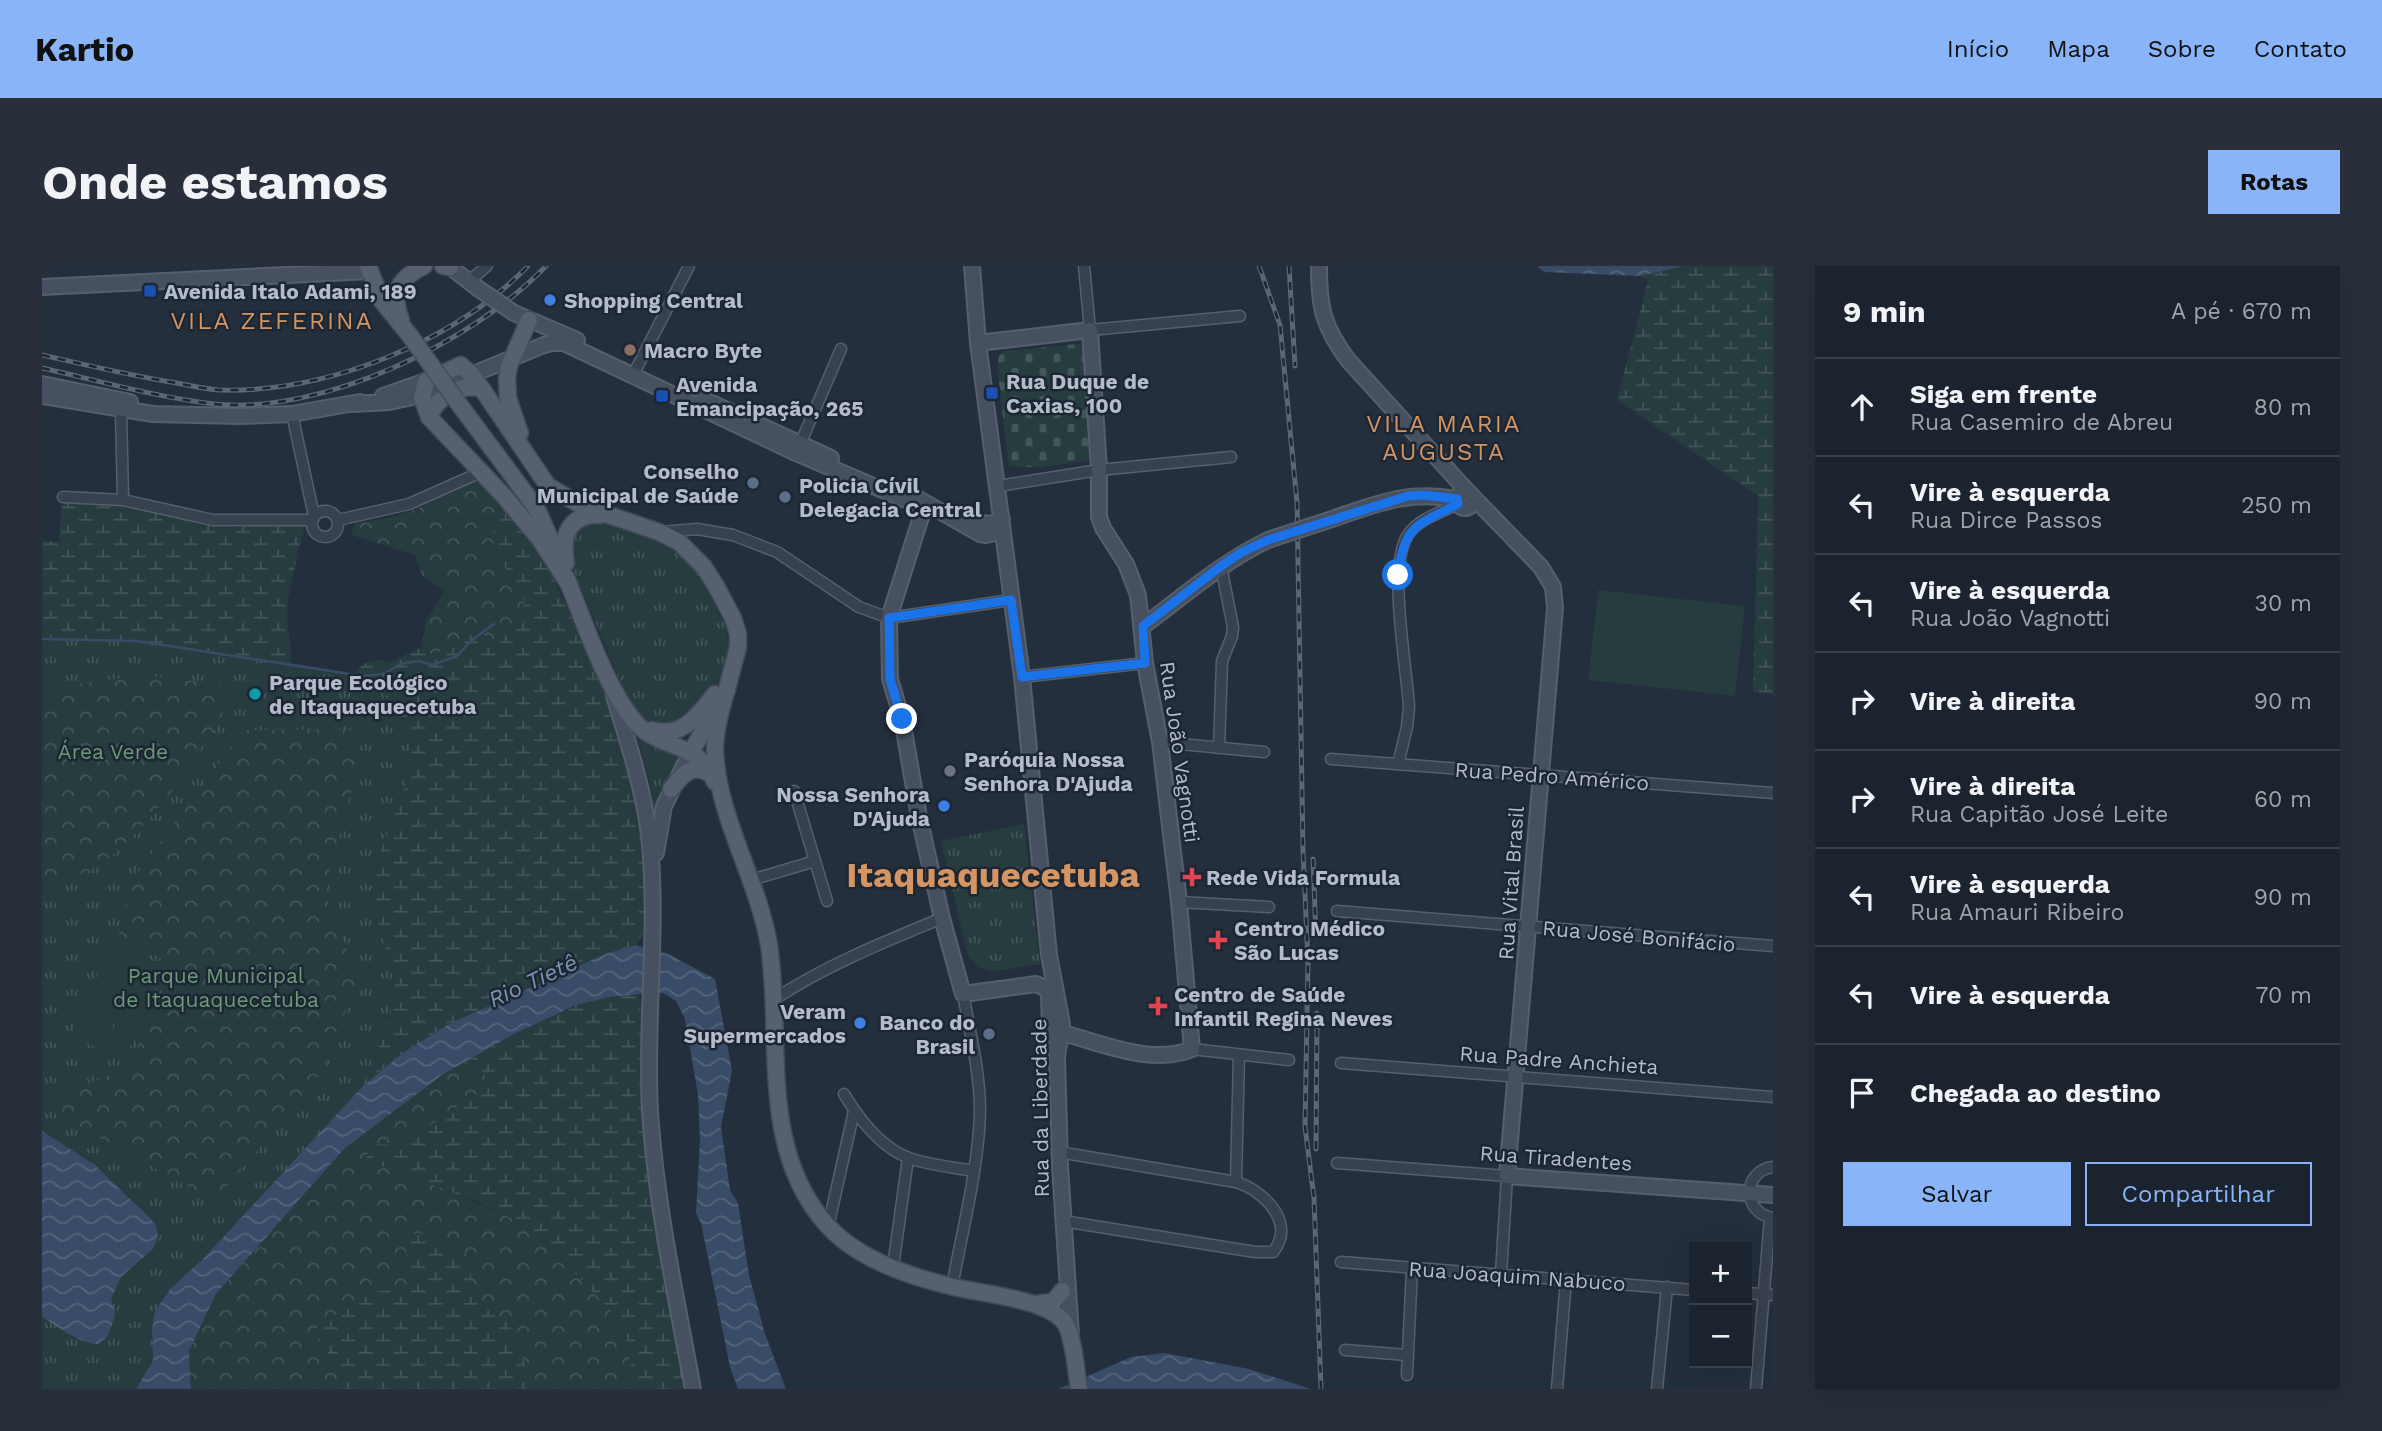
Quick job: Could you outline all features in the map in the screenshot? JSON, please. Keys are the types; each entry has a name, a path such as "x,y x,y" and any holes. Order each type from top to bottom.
{"main road":[{"path":"407,332 396,306 397,291 403,281 424,266"},
{"path":"447,266 522,317 575,339 634,373"},
{"name":"Rua da Liberdade","path":"972,266 978,343 1022,677 1049,955 1061,1013 1062,1033 1057,1056 1059,1152 1071,1335"},
{"name":"Rua Vital Brasil","path":"1319,266 1322,312 1331,337 1348,360 1451,473 1464,499 1493,517 1541,567 1553,586 1555,608 1507,1176"},
{"path":"42,288 210,273 373,268 382,301 537,509 607,675 640,782 649,837 652,879 650,1108 653,1150 667,1247 693,1389"},
{"path":"522,317 506,389 526,452"},
{"path":"978,343 1090,330"},
{"name":"Rua João Vagnotti","path":"1090,330 1099,470 1099,517 1133,580 1143,626 1145,663 1160,742 1179,902 1192,1049"},
{"path":"42,396 153,414 292,414 424,388 466,369 513,357 551,343 572,346 634,373 912,503 920,509 921,517 889,618 890,679 902,719 919,817 942,918 963,994 1036,984 1046,989 1050,1029 1057,1056"},
{"path":"466,369 548,486 564,497 605,515 659,532 679,542 692,553 716,586 738,634 734,667 719,714 715,743 725,803"},
{"path":"42,384 172,413"},
{"path":"429,417 435,403 441,398 466,387 482,389"},
{"path":"424,388 423,405 429,417 539,538 570,586"},
{"path":"798,448 930,504 988,524 1002,519"},
{"path":"1143,626 1221,566 1268,540 1408,496 1464,499"},
{"path":"930,504 965,526"},
{"path":"921,517 932,513 986,535 995,533"},
{"path":"570,586 563,546 569,529 581,517 589,514 605,515"},
{"path":"995,533 1002,519"},
{"path":"995,533 1005,547"},
{"path":"639,726 669,733 681,729 699,713 734,667"},
{"path":"607,675 639,726 650,734 691,751 704,761 725,803 751,880 769,946 781,1132 797,1180 806,1196 828,1227 857,1249 893,1267 952,1287 1032,1305 1061,1319 1071,1335 1079,1389"},
{"path":"652,879 661,818 671,789 727,689"},
{"path":"671,789 682,776 693,769 705,770 713,776"},
{"path":"1036,984 1046,972 1049,955"},
{"path":"1049,1001 1053,1006 1055,1025 1062,1033 1155,1056 1176,1055 1192,1049"},
{"name":"Rua Tiradentes","path":"1507,1176 1773,1195"},
{"name":"Rua da Liberdade","path":"1061,1319 1064,1250"},
{"path":"1032,1305 1053,1302 1062,1291"},
{"path":"1061,1319 1073,1356"}],"street":[{"path":"472,284 487,266"},
{"path":"634,373 689,266"},
{"path":"1084,266 1090,330 1240,316"},
{"path":"798,448 841,349"},
{"path":"121,410 122,500"},
{"path":"292,414 315,533 328,537 336,533 338,520"},
{"path":"998,486 1099,470 1231,457"},
{"path":"338,520 409,505 481,472"},
{"path":"63,497 122,500 213,520 313,518 321,511 329,511 338,520"},
{"path":"1398,764 1409,707 1398,575 1401,552 1407,535 1419,523 1464,499"},
{"path":"659,532 697,529 733,535 777,552 859,607 889,618 1011,600"},
{"path":"1219,748 1222,661 1233,627 1221,566"},
{"path":"1022,677 1145,663"},
{"path":"1160,742 1264,752"},
{"name":"Rua Pedro Américo","path":"1331,759 1773,793"},
{"path":"794,791 827,901"},
{"path":"751,880 815,861"},
{"path":"1179,902 1269,907"},
{"name":"Rua José Bonifácio","path":"1337,911 1773,946"},
{"path":"773,1000 844,958 942,918"},
{"path":"952,1287 973,1171 979,1098 963,994"},
{"path":"1192,1049 1289,1060"},
{"path":"1236,1182 1240,1055"},
{"name":"Rua Padre Anchieta","path":"1341,1063 1516,1079 1773,1097"},
{"path":"844,1094 854,1111 877,1137 908,1158 973,1171"},
{"path":"828,1227 854,1111"},
{"path":"1059,1152 1236,1182 1257,1191 1268,1200 1279,1221 1279,1242 1273,1252 1267,1253 1063,1221"},
{"path":"893,1267 908,1158"},
{"name":"Rua Tiradentes","path":"1336,1163 1507,1176"},
{"path":"1756,1389 1769,1295 1771,1218 1756,1211 1748,1193 1755,1175 1761,1170 1773,1167"},
{"name":"Rua Vital Brasil","path":"1501,1274 1507,1176"},
{"name":"Rua Joaquim Nabuco","path":"1341,1262 1689,1289"},
{"path":"1407,1375 1412,1268"},
{"path":"1557,1389 1566,1280"},
{"path":"1657,1389 1667,1287"},
{"path":"1345,1350 1407,1355"}],"green space":[{"path":"1625,266 1773,266 1773,694 1753,692 1758,496 1617,400 1648,281"},
{"path":"1087,343 1093,460 1041,467 1009,467 997,367 999,356 1005,351"},
{"path":"480,481 494,498 500,511 501,526 494,547 526,603 498,645 477,630 443,651 431,654 422,647 426,622 445,590 423,578 415,555 351,535 355,524 415,510 456,489"},
{"path":"62,501 122,504 219,528 305,522 288,597 292,665 137,641 42,639 42,541 59,542"},
{"path":"500,504 534,540 547,564 604,688 618,727 639,799 647,874 646,929 636,945 605,954 526,989 401,1054 362,1087 389,1023 395,985 371,897 372,875 409,775 412,739 388,696 353,675 370,661 391,662 422,647 431,654 443,651 477,630 498,645 525,603 494,547 492,533 501,529"},
{"path":"604,519 664,537 695,566 726,627 730,655 727,664 717,684 681,724 651,727 631,707 573,569 570,549 574,535 584,525"},
{"path":"1598,590 1745,606 1735,696 1588,680"},
{"name":"Parque Municipal de Itaquaquecetuba","path":"42,639 137,641 353,675 388,696 412,739 409,775 372,875 371,897 395,985 389,1023 362,1087 202,1260 171,1288 155,1311 152,1329 153,1361 136,1389 42,1389"},
{"name":"Área Verde","path":"147,675 227,686 219,723 209,739 195,752 203,751 179,782 152,816 122,847 91,869 44,884 42,688"},
{"path":"351,729 360,760 324,892 358,976 323,1071 215,1201 42,1106 42,1102 131,1066 173,964 118,937 132,880 244,730"},
{"path":"636,732 688,751 657,822 648,775"},
{"path":"1024,824 1040,964 990,972 979,967 968,956 941,841"},
{"path":"110,948 141,961 122,1005 90,991"},
{"path":"143,962 163,970 141,1020 121,1011"},
{"path":"90,993 121,1006 102,1050 70,1036"},
{"path":"639,994 643,1030 644,1121 648,1170 687,1389 635,1389 626,1337 614,1314 542,1239 509,1217 476,1201 366,1160 370,1144 400,1145 484,1090 485,1075 470,1059 512,1035 576,1005"},
{"path":"119,1016 140,1024 125,1057 104,1048"},
{"path":"470,1059 485,1075 484,1090 400,1145 370,1144 427,1181 509,1217 542,1239 614,1314 626,1337 635,1389 191,1389 189,1351 216,1294 344,1149 442,1075"},
{"path":"400,1233 430,1234 466,1254 477,1303 509,1324 528,1372 526,1389 341,1389 341,1372 312,1331 367,1293 417,1286"}],"water":[{"path":"1537,266 1684,266 1640,276 1544,272"},
{"path":"636,945 668,954 715,979 732,1071 721,1127 730,1190 738,1203 749,1275 765,1334 786,1389 738,1389 730,1367 701,1223 696,1213 700,1139 698,1095 685,1019 676,1001 663,993 610,997 576,1005 512,1035 442,1075 344,1149 216,1294 189,1351 191,1389 136,1389 153,1361 152,1329 155,1311 171,1288 202,1260 362,1087 401,1054 447,1025 605,954"},
{"path":"42,1131 95,1165 156,1224 158,1237 153,1249 121,1277 111,1299 115,1315 108,1336 99,1344 77,1338 42,1317"},
{"path":"1165,1353 1249,1369 1311,1389 1058,1389 1131,1357"}],"waterway":[{"path":"42,639 137,641 363,676 384,674 400,664 419,661 432,665 457,656 472,640 494,624"}],"railway":[{"path":"42,355 214,390 260,389 302,383 386,358 425,340 498,294 528,266"},
{"path":"42,368 149,393 214,404 256,404 301,398 393,368 437,346 478,322 546,266"},
{"path":"1259,266 1280,325 1297,503 1303,850 1308,962 1305,1127 1314,1198 1321,1389"},
{"path":"1289,266 1295,366"},
{"path":"1313,859 1316,936"},
{"path":"1316,1149 1317,1013"}],"place":[{"name":"Avenida Italo Adami, 189","path":"150,291"},
{"name":"Shopping Central","path":"550,300"},
{"name":"Macro Byte","path":"630,350"},
{"name":"Rua Duque de Caxias, 100","path":"992,393"},
{"name":"Avenida Emancipação, 265","path":"662,396"},
{"name":"Conselho Municipal de Saúde","path":"753,483"},
{"name":"Policia Cívil Delegacia Central","path":"785,497"},
{"name":"Parque Ecológico de Itaquaquecetuba","path":"255,694"},
{"name":"Paróquia Nossa Senhora D'Ajuda","path":"950,771"},
{"name":"Nossa Senhora D'Ajuda","path":"944,806"},
{"name":"Rede Vida Formula","path":"1192,877"},
{"name":"Centro Médico São Lucas","path":"1218,940"},
{"name":"Centro de Saúde Infantil Regina Neves","path":"1158,1006"},
{"name":"Veram Supermercados","path":"860,1023"},
{"name":"Banco do Brasil","path":"989,1034"}],"district":[{"name":"VILA ZEFERINA","path":"272,321"},
{"name":"VILA MARIA AUGUSTA","path":"1444,438"},
{"name":"Itaquaquecetuba","path":"993,875"}],"route":[{"path":"902,719 890,679 889,618 1011,600 1022,677 1145,663 1143,626 1242,552 1268,540 1408,496 1457,499 1458,504 1419,523 1407,535 1401,552 1398,575"}],"water label":[{"name":"Rio Tietê","path":"533,981"}]}
